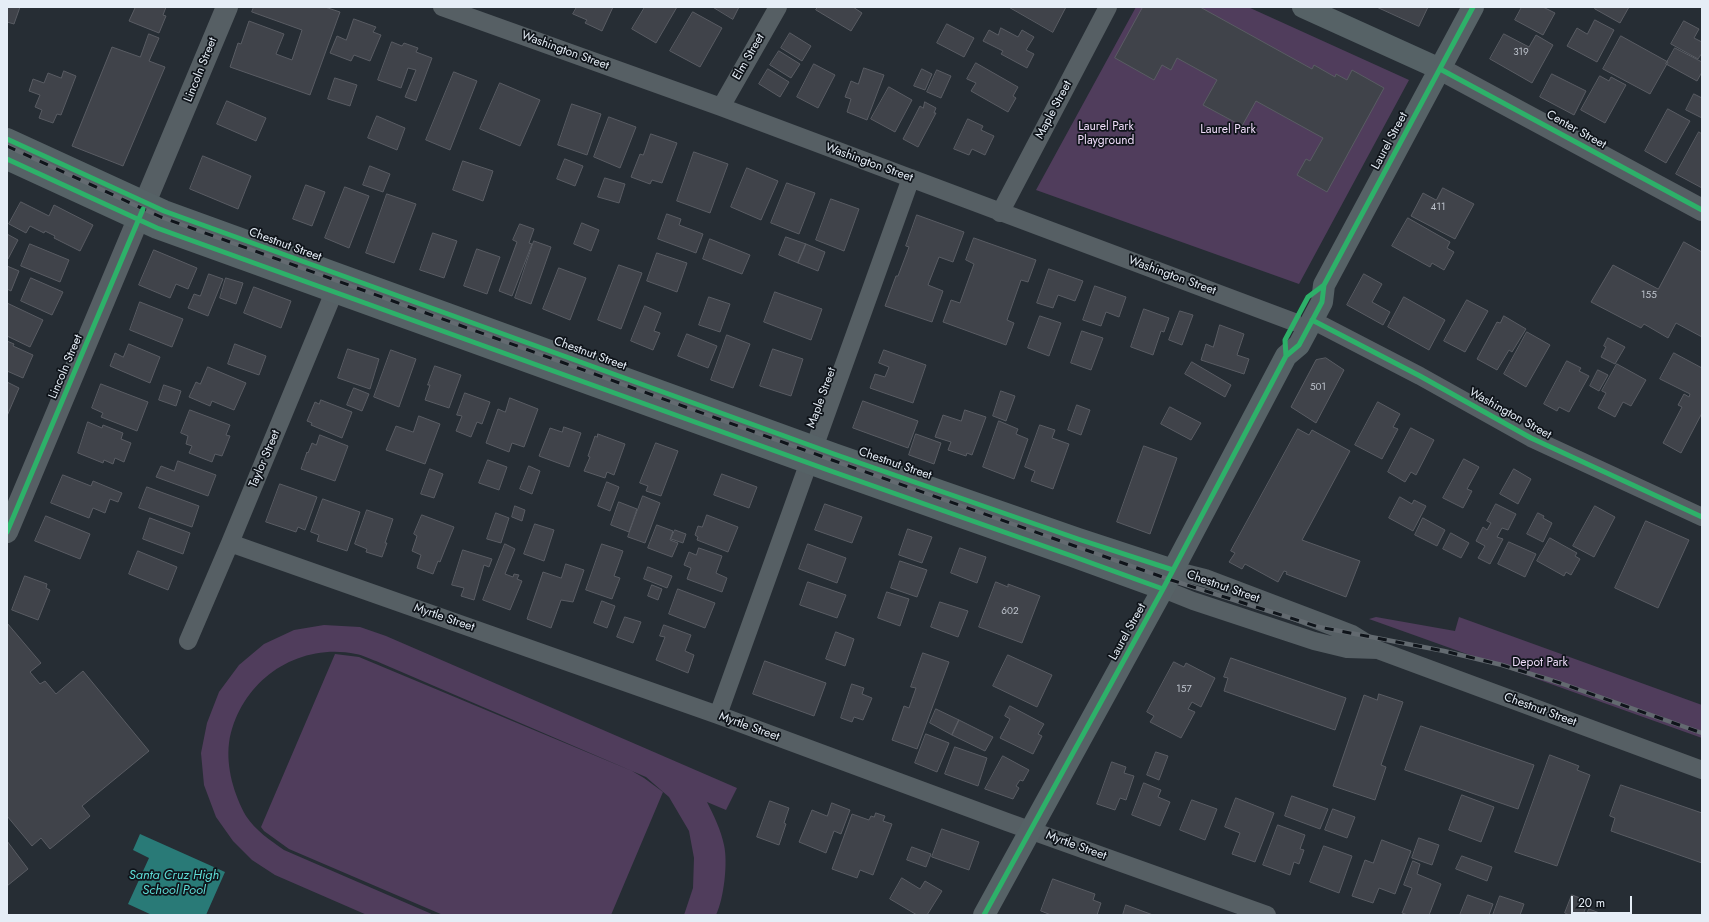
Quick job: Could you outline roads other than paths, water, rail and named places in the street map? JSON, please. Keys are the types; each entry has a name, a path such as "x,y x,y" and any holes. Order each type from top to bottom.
{"main road":[{"name":"Center Street","path":"1304,7 1440,69"},
{"name":"Laurel Street","path":"984,915 1163,589 1286,356 1285,340 1322,302 1324,285 1474,7"},
{"name":"Chestnut Street","path":"7,139 142,211"},
{"name":"Chestnut Street","path":"7,158 142,211 338,284 812,454 1163,589"},
{"name":"Chestnut Street","path":"812,454 1173,570"}],"street":[{"name":"Lincoln Street","path":"7,532 227,7"},
{"name":"Washington Street","path":"442,7 468,11 1000,213 1303,321 1420,376 1531,438 1702,517"},
{"name":"Elm Street","path":"720,107 778,7"},
{"name":"Maple Street","path":"1000,213 1108,7"},
{"name":"Center Street","path":"1440,69 1702,210"},
{"name":"Maple Street","path":"718,715 911,178"},
{"name":"Taylor Street","path":"188,641 338,284"},
{"name":"Myrtle Street","path":"230,543 718,715 1030,830 1267,915"},
{"name":"Chestnut Street","path":"1173,570 1205,578 1352,634 1378,650 1702,770"},
{"name":"Chestnut Street","path":"1163,589 1193,601 1314,641 1347,649 1378,650"}],"water":[{"name":"Santa Cruz High School Pool","path":"140,834 225,872 206,915 152,915 128,904 149,858 133,850"}],"railway":[{"path":"7,146 161,217 832,460 1168,579 1319,627 1444,651 1502,665 1560,683 1702,733"}],"park label":[{"name":"Laurel Park","path":"1228,130"},
{"name":"Laurel Park Playground","path":"1106,134"},
{"name":"Depot Park","path":"1540,663"}]}
